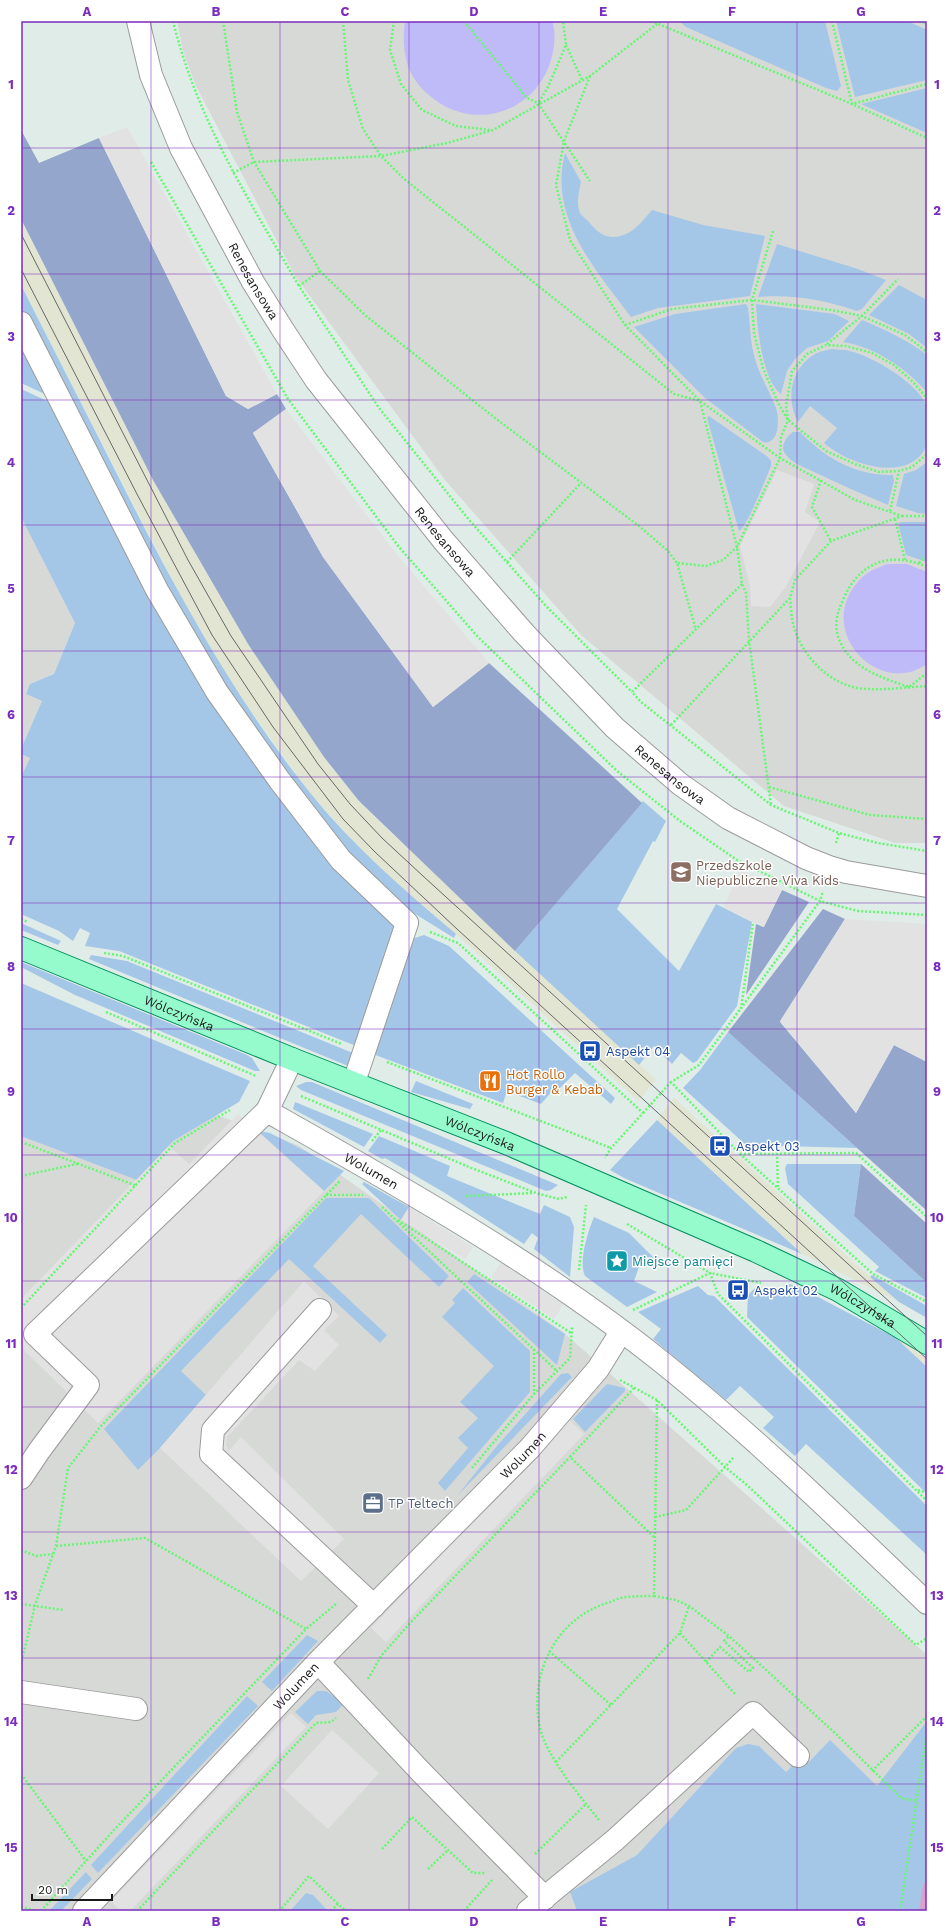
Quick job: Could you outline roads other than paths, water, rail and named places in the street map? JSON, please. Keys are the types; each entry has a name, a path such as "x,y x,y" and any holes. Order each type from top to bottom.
{"main road":[{"name":"Wólczyńska","path":"21,948 292,1059 354,1082 506,1143 756,1251 838,1290 927,1343"}],"street":[{"name":"Renesansowa","path":"138,21 151,75 181,148 254,282 283,330 316,380 438,534 524,633 615,728 680,784 728,818 806,858 823,865 846,872 927,886"},
{"path":"21,323 157,590 216,692 280,781 340,860 407,923 354,1082"},
{"path":"21,1478 88,1385 35,1334 267,1111 292,1059"},
{"name":"Wolumen","path":"84,1911 318,1662 530,1448 598,1369 624,1322 573,1298 436,1207 358,1159 267,1111"},
{"path":"320,1310 213,1430 211,1454 374,1606"},
{"path":"624,1322 662,1362 752,1437 927,1603"},
{"path":"318,1662 421,1772 545,1898"},
{"path":"21,1692 136,1709"},
{"path":"528,1911 615,1840 753,1713 798,1756"}],"waterway":[{"path":"923,1911 927,1886"}],"tram line":[{"path":"21,234 188,560 231,636 318,764 350,804 382,838 423,876 927,1336"},
{"path":"21,269 138,496 212,635 273,727 343,819 375,852 457,929 927,1359"}],"place":[{"name":"Przedszkole Niepubliczne Viva Kids","path":"681,872"},
{"name":"Aspekt 04","path":"590,1051"},
{"name":"Hot Rollo Burger & Kebab","path":"490,1081"},
{"name":"Aspekt 03","path":"720,1146"},
{"name":"Miejsce pamięci","path":"617,1261"},
{"name":"Aspekt 02","path":"738,1290"},
{"name":"TP Teltech","path":"373,1503"}]}
